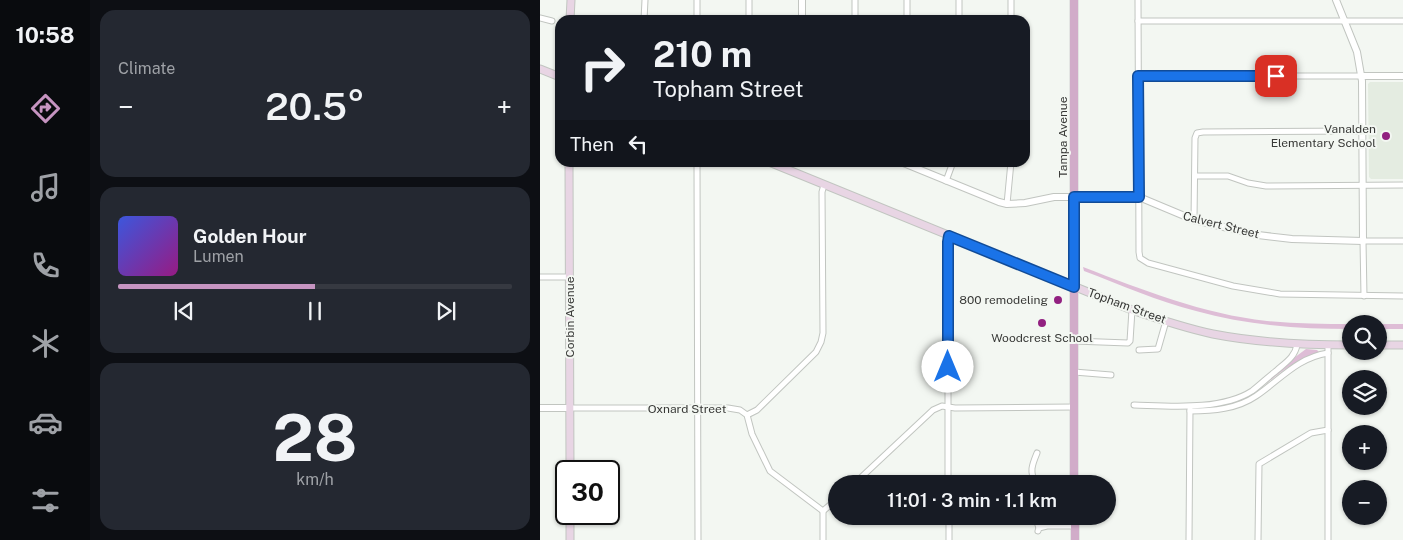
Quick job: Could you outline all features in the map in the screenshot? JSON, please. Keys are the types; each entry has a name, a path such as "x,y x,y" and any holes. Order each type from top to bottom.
{"main road":[{"path":"570,0 570,15"},
{"name":"Tampa Avenue","path":"1074,0 1074,475"},
{"path":"540,69 555,75"},
{"name":"Corbin Avenue","path":"569,167 570,460"},
{"name":"Topham Street","path":"781,167 1132,310 1166,321 1236,338 1328,349"},
{"path":"1387,345 1403,345"},
{"path":"1328,349 1342,347"},
{"path":"570,525 570,540"},
{"path":"1075,526 1075,540"}],"street":[{"path":"644,0 644,15"},
{"path":"697,0 697,15"},
{"path":"749,0 749,15"},
{"path":"802,0 802,15"},
{"path":"854,0 855,15"},
{"path":"907,0 907,15"},
{"path":"959,0 959,15"},
{"path":"1011,0 1011,15"},
{"path":"1138,0 1140,258 1148,263 1256,291 1309,296 1403,296"},
{"path":"1336,0 1357,52 1361,76 1364,296"},
{"path":"540,18 552,21"},
{"path":"1138,21 1403,21"},
{"path":"1138,76 1403,76"},
{"path":"1194,220 1195,138 1197,133 1363,131"},
{"path":"697,167 698,540"},
{"name":"Calvert Street","path":"913,167 1007,204 1026,203 1050,197 1139,197 1194,220 1258,235 1283,238 1403,241"},
{"path":"946,181 950,167"},
{"path":"1007,204 1011,167"},
{"path":"1195,176 1228,176 1248,183 1266,186 1403,185"},
{"path":"823,511 770,471 752,434 748,415 757,410 816,352 821,342 823,334 822,192 824,185"},
{"path":"948,475 949,236"},
{"path":"540,277 570,277"},
{"path":"1074,341 1128,343 1130,341 1132,310"},
{"path":"1139,350 1158,349 1166,321"},
{"path":"1190,408 1226,401 1252,391 1295,354 1297,345"},
{"path":"1134,405 1211,411 1238,405 1256,396 1298,363 1328,349 1328,540"},
{"path":"1074,372 1111,375"},
{"path":"864,475 933,410 942,406 955,408 1074,407"},
{"name":"Oxnard Street","path":"540,408 735,409 748,415"},
{"path":"1190,408 1190,540"},
{"path":"1258,540 1259,464 1311,432 1328,430"},
{"path":"1032,475 1032,466 1037,453"},
{"path":"823,540 823,511 828,507"},
{"path":"948,525 949,540"},
{"path":"1038,525 1039,530 1047,526 1075,526"}],"shaded area":[{"name":"Vanalden Elementary School","path":"1370,82 1403,82 1403,179 1371,179 1369,177 1368,84"},
{"path":"1083,267 1174,300 1220,313 1278,322 1342,324 1342,329 1273,325 1215,316 1167,302 1084,271"},
{"path":"1387,324 1403,324 1403,329 1387,329"},
{"path":"1306,349 1319,352 1289,367 1246,398 1226,406 1198,409 1197,407 1243,396"}],"place":[{"name":"Vanalden Elementary School","path":"1386,136"},
{"name":"800 remodeling","path":"1058,300"},
{"name":"Woodcrest School","path":"1042,323"}],"route":[{"path":"948,367 949,236 1074,287 1074,197 1139,197 1138,76 1276,76"}]}
